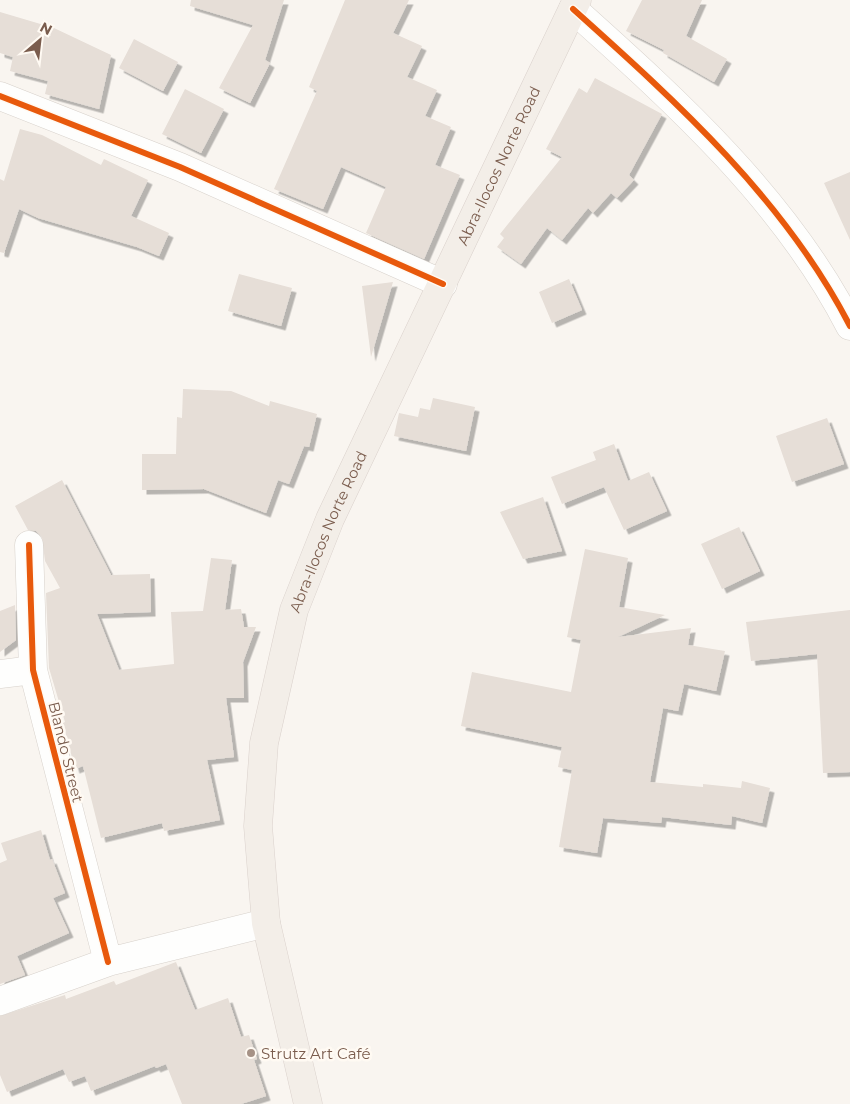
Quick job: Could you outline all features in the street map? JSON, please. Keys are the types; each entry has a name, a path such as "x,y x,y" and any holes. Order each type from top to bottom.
{"main road":[{"name":"Abra-Ilocos Norte Road","path":"308,1104 266,923 258,826 264,743 294,610 330,519 575,5"}],"street":[{"path":"575,5 726,153 801,244 829,285 850,326"},
{"path":"0,96 180,167 443,284"},
{"name":"Blando Street","path":"29,544 32,670 108,962"},
{"path":"0,674 32,670"},
{"path":"0,1001 108,962 266,923"}],"building":[{"path":"191,0 284,0 265,60 270,63 250,103 219,88 253,25 190,6"},
{"path":"345,0 409,0 393,33 422,46 407,77 437,90 425,116 451,127 435,165 460,175 424,259 366,233 386,187 341,167 323,209 274,189 317,91 309,87"},
{"path":"642,0 702,0 686,36 727,59 714,82 663,53 664,50 626,31"},
{"path":"0,12 54,28 111,55 99,109 45,94 48,81 10,71 13,57 0,53"},
{"path":"134,39 178,62 163,91 119,68"},
{"path":"595,78 662,114 629,175 634,180 617,198 611,193 593,213 588,208 562,240 547,228 521,264 497,247 504,238 500,234 562,157 546,149 579,88 587,93"},
{"path":"185,89 224,109 201,153 162,134"},
{"path":"20,129 42,135 101,165 104,159 148,180 131,216 169,233 159,256 137,247 38,218 19,209 4,253 0,252 0,179 4,181"},
{"path":"850,172 850,240 824,183"},
{"path":"239,274 292,288 281,326 228,311"},
{"path":"569,279 582,310 552,323 539,292"},
{"path":"393,282 371,357 362,286"},
{"path":"183,389 231,391 269,406 270,401 317,414 309,447 304,446 289,484 278,480 266,513 204,489 142,490 142,454 176,454 177,417 182,418"},
{"path":"433,398 475,407 466,451 394,436 399,413 418,417 420,408 430,410"},
{"path":"827,418 844,464 792,482 776,436"},
{"path":"614,444 628,481 649,472 667,511 624,530 604,487 562,504 551,477 596,460 593,452"},
{"path":"62,480 111,575 150,574 151,612 97,614 119,670 174,664 171,612 203,611 211,558 232,560 225,610 241,609 244,627 256,627 243,662 244,698 226,698 234,757 207,760 220,820 164,831 162,823 101,838 83,766 75,769 63,723 65,722 49,668 46,593 60,588 45,561 42,537 36,531 28,530 15,506"},
{"path":"543,497 562,551 523,559 500,512"},
{"path":"739,527 760,571 722,589 701,544"},
{"path":"585,549 628,558 619,607 665,615 618,637 691,628 688,645 725,651 716,691 684,684 678,711 663,708 650,782 703,787 703,784 741,788 742,781 770,788 762,823 732,816 731,825 662,817 661,823 603,818 597,853 559,847 572,770 558,767 562,747 461,726 472,672 571,692 581,640 567,637"},
{"path":"15,605 16,640 0,652 0,611"},
{"path":"850,610 850,772 823,773 817,654 751,661 746,622"},
{"path":"41,830 50,860 52,859 65,893 53,898 69,933 17,956 25,975 0,984 0,863 7,860 1,843"},
{"path":"176,962 195,1010 228,998 241,1037 249,1035 257,1059 254,1060 266,1096 241,1104 182,1104 166,1064 156,1068 155,1066 91,1091 85,1076 69,1082 63,1069 7,1092 0,1075 0,1016 65,995 66,999 114,981 116,985"}],"cycle path":[{"path":"573,9 690,117 761,195 794,237 824,280 850,326"},
{"path":"0,96 180,167 443,284"},
{"path":"29,545 33,670 108,962"}],"place":[{"name":"Strutz Art Café","path":"251,1053"}]}
